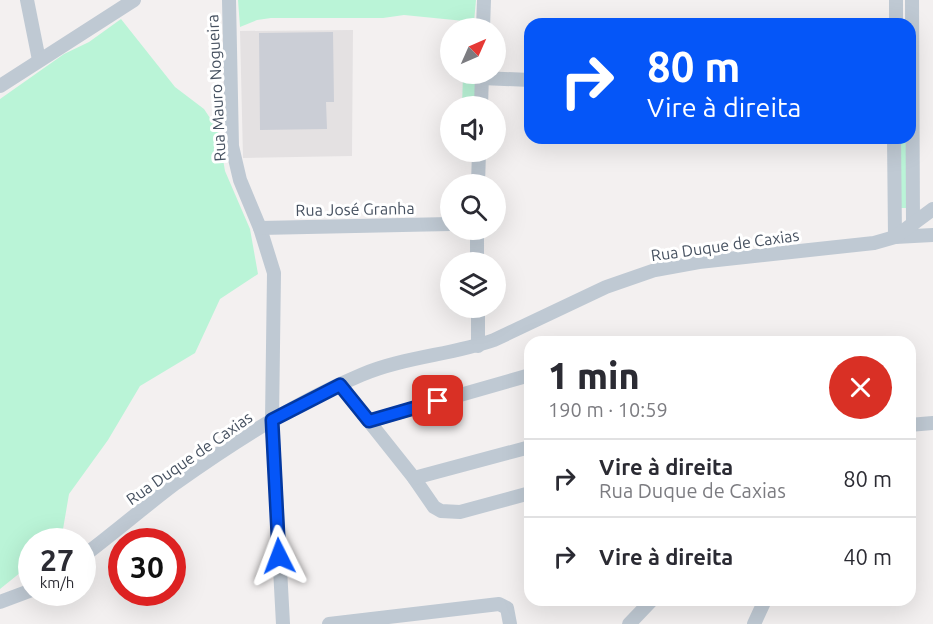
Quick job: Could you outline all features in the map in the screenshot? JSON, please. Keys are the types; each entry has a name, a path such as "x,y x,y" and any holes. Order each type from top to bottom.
{"street":[{"path":"27,0 39,60"},
{"path":"0,86 134,0"},
{"name":"Rua Mauro Nogueira","path":"229,0 232,146 240,180 260,228 274,273 272,420 283,624"},
{"path":"483,18 484,0"},
{"path":"896,0 896,18"},
{"path":"912,0 912,18"},
{"path":"506,78 524,80"},
{"path":"894,144 895,237 933,236"},
{"path":"912,144 914,224"},
{"name":"Rua Duque de Caxias","path":"96,546 175,484 272,420 340,385 384,367 478,346 513,332 606,287 655,270 699,262 874,243 895,237 931,216"},
{"name":"Rua José Granha","path":"260,228 440,224"},
{"path":"478,318 478,346"},
{"path":"369,421 524,377"},
{"path":"340,385 414,478 434,507 450,513 460,512 524,496"},
{"path":"916,424 933,423"},
{"path":"414,478 524,449"},
{"path":"0,602 18,595"},
{"path":"329,624 499,604 507,608 509,619"},
{"path":"629,624 646,606"},
{"path":"754,624 762,606"}],"shaded area":[{"path":"353,30 352,156 243,158 240,31"}],"green space":[{"path":"238,0 476,0 474,18 440,19 404,15 383,18 271,18 257,20 240,27"},
{"path":"121,19 175,87 204,109 218,130 225,171 250,229 258,274 220,299 195,353 140,386 108,440 69,494 63,528 18,528 18,574 0,589 0,99 64,54 89,42"},
{"path":"463,84 477,84 478,96 462,96"},
{"path":"897,144 909,144 911,208 897,208"}],"building":[{"path":"333,32 334,102 326,102 327,129 260,130 259,33"}],"route":[{"path":"279,556 272,420 340,385 369,421 438,401"}]}
